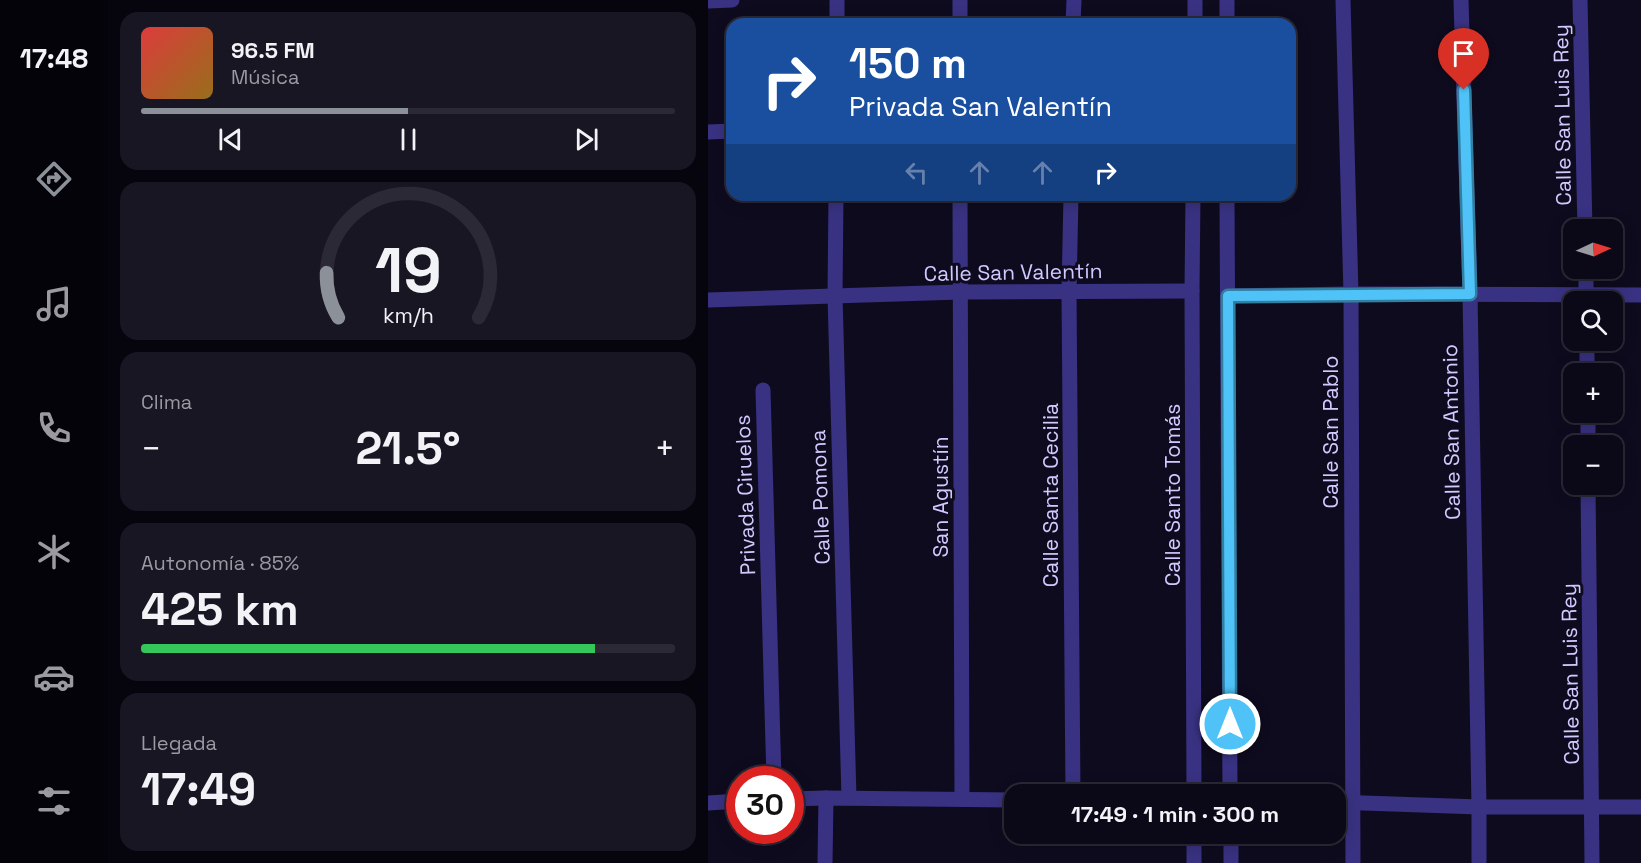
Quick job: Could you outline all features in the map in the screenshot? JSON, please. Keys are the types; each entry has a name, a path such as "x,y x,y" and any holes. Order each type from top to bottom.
{"street":[{"path":"708,1 732,0"},
{"path":"837,0 837,18"},
{"path":"960,0 960,18"},
{"path":"1073,18 1074,0"},
{"path":"1195,0 1195,18"},
{"path":"1227,0 1227,18"},
{"name":"Calle San Pablo","path":"1343,0 1351,294 1353,863"},
{"name":"Calle San Antonio","path":"1461,0 1470,294 1479,863"},
{"name":"Calle San Luis Rey","path":"1580,0 1585,219"},
{"path":"708,132 726,131"},
{"name":"Calle Pomona","path":"836,201 835,296 849,798"},
{"name":"San Agustín","path":"960,201 962,799"},
{"name":"Calle Santa Cecilia","path":"1071,201 1073,784"},
{"name":"Calle Santo Tomás","path":"1193,201 1194,784"},
{"path":"1227,201 1230,784"},
{"name":"Calle San Valentín","path":"708,300 960,292 1192,291"},
{"path":"1228,296 1470,294 1563,297"},
{"path":"1623,296 1641,295"},
{"name":"Privada Ciruelos","path":"763,390 774,766"},
{"name":"Calle San Luis Rey","path":"1588,495 1592,863"},
{"path":"825,863 826,798"},
{"path":"804,799 1004,800"},
{"path":"708,802 726,801"},
{"path":"1346,803 1479,807 1641,807"},
{"path":"1194,844 1194,863"},
{"path":"1231,844 1231,863"}],"route":[{"path":"1230,724 1228,296 1470,294 1464,90"}]}
